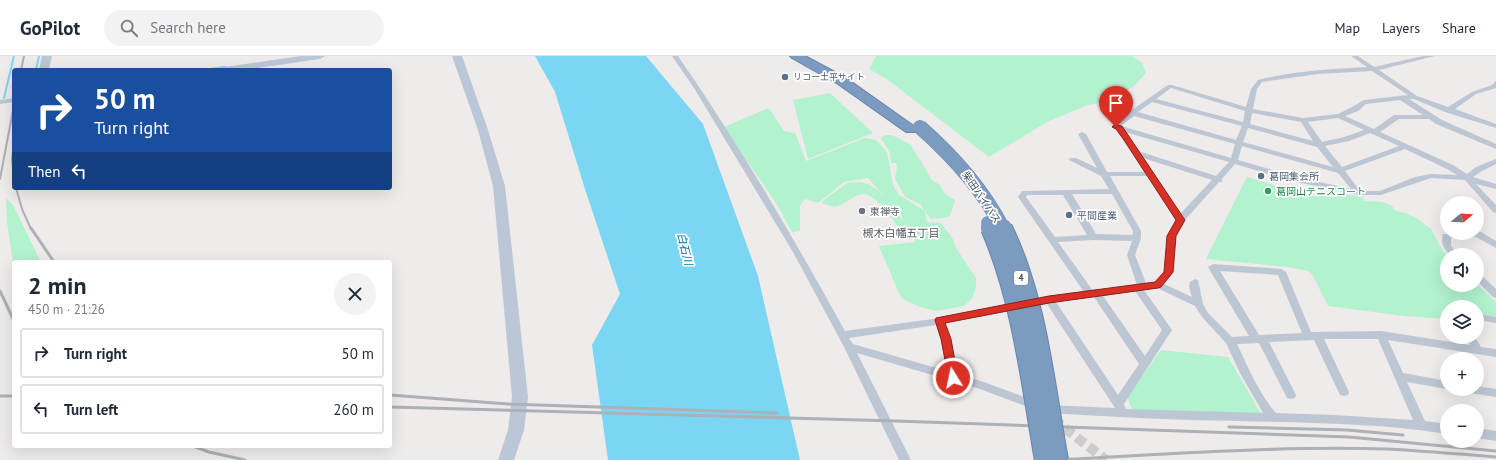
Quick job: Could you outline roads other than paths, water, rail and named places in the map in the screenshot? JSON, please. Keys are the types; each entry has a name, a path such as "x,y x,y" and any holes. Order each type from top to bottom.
{"highway":[{"name":"柴田バイパス","path":"796,56 842,81 915,128 968,189 989,224 997,242 1010,281 1018,314 1044,460"},
{"name":"柴田バイパス","path":"807,56 877,96 953,157 975,183 993,209 1011,246 1033,321 1059,460"}],"street":[{"path":"44,68 47,56"},
{"path":"238,68 320,56"},
{"path":"457,56 499,186 520,398 514,440 506,460"},
{"path":"675,56 697,88 797,252 849,347 905,460"},
{"path":"1354,56 1415,98 1494,124"},
{"path":"1158,285 1169,272 1172,236 1180,220 1219,180 1234,161 1246,125 1254,88 1260,81 1318,72 1373,69 1432,56"},
{"path":"1448,110 1474,93 1494,86 1496,83"},
{"path":"1180,220 1119,128 1116,127 1170,86 1249,110 1303,120 1339,116 1355,109 1364,102 1382,99 1415,98"},
{"path":"1403,99 1429,117 1496,147"},
{"path":"0,102 12,100"},
{"path":"1151,100 1320,145 1372,132 1397,117 1429,117"},
{"path":"1133,113 1339,171 1404,147"},
{"path":"1339,116 1450,167 1467,178 1496,210"},
{"path":"1303,120 1339,171 1358,193"},
{"path":"1119,128 1295,179 1358,193 1381,193 1418,179 1431,176 1467,178 1496,186"},
{"path":"1082,134 1137,231 1137,238 1131,255 1140,288 1167,330 1118,404"},
{"path":"1136,153 1219,180"},
{"path":"1073,160 1104,174 1150,174"},
{"path":"1467,178 1479,169 1496,161"},
{"path":"1114,191 1025,193 1022,197 1052,240 1144,363"},
{"path":"1066,192 1093,237"},
{"path":"1448,248 1446,236 1478,234 1496,245"},
{"path":"1052,240 1093,237 1137,238"},
{"path":"1291,395 1259,339 1213,267 1281,272 1312,336 1344,392"},
{"path":"1195,282 1194,287 1198,304 1205,315 1230,341 1245,372 1267,411 1272,416"},
{"path":"1484,283 1496,295"},
{"path":"842,335 940,320 1093,293 1158,285 1198,304"},
{"path":"1049,300 1125,413"},
{"path":"1484,318 1496,320"},
{"path":"940,320 946,339 953,378"},
{"path":"1230,341 1312,336 1381,335 1496,353"},
{"path":"1381,335 1421,425"},
{"path":"1474,344 1478,351"},
{"path":"849,347 980,385 1038,407 1055,410 1272,416 1421,425 1440,428"},
{"path":"1399,376 1440,384"},
{"path":"1484,391 1496,393"},
{"path":"1038,407 1047,415"},
{"path":"1484,434 1496,436"}],"water":[{"name":"白石川","path":"535,56 646,56 703,124 758,276 800,460 608,460 592,345 620,294 555,92"}],"waterway":[{"path":"4,98 14,56"},
{"path":"36,68 39,56"},
{"path":"218,68 225,67"}],"tunnel":[{"path":"1053,419 1106,460"}],"railway":[{"path":"21,68 24,56"},
{"path":"0,179 12,116"},
{"path":"17,190 22,209 31,229"},
{"path":"31,228 53,260"},
{"path":"0,291 12,317"},
{"path":"392,395 508,404 777,413"},
{"path":"0,396 12,396"},
{"path":"392,407 896,421 1349,437 1496,451"},
{"path":"1229,427 1347,430 1403,435"},
{"path":"198,448 209,452 245,460"},
{"path":"1056,460 1222,451 1346,448 1387,449 1496,457"}],"place":[{"name":"リコー土平サイト","path":"785,77"},
{"name":"葛岡集会所","path":"1261,176"},
{"name":"葛岡山テニスコート","path":"1268,191"},
{"name":"東禅寺","path":"862,211"},
{"name":"平間産業","path":"1069,215"}],"district":[{"name":"槻木白幡五丁目","path":"901,233"}]}
